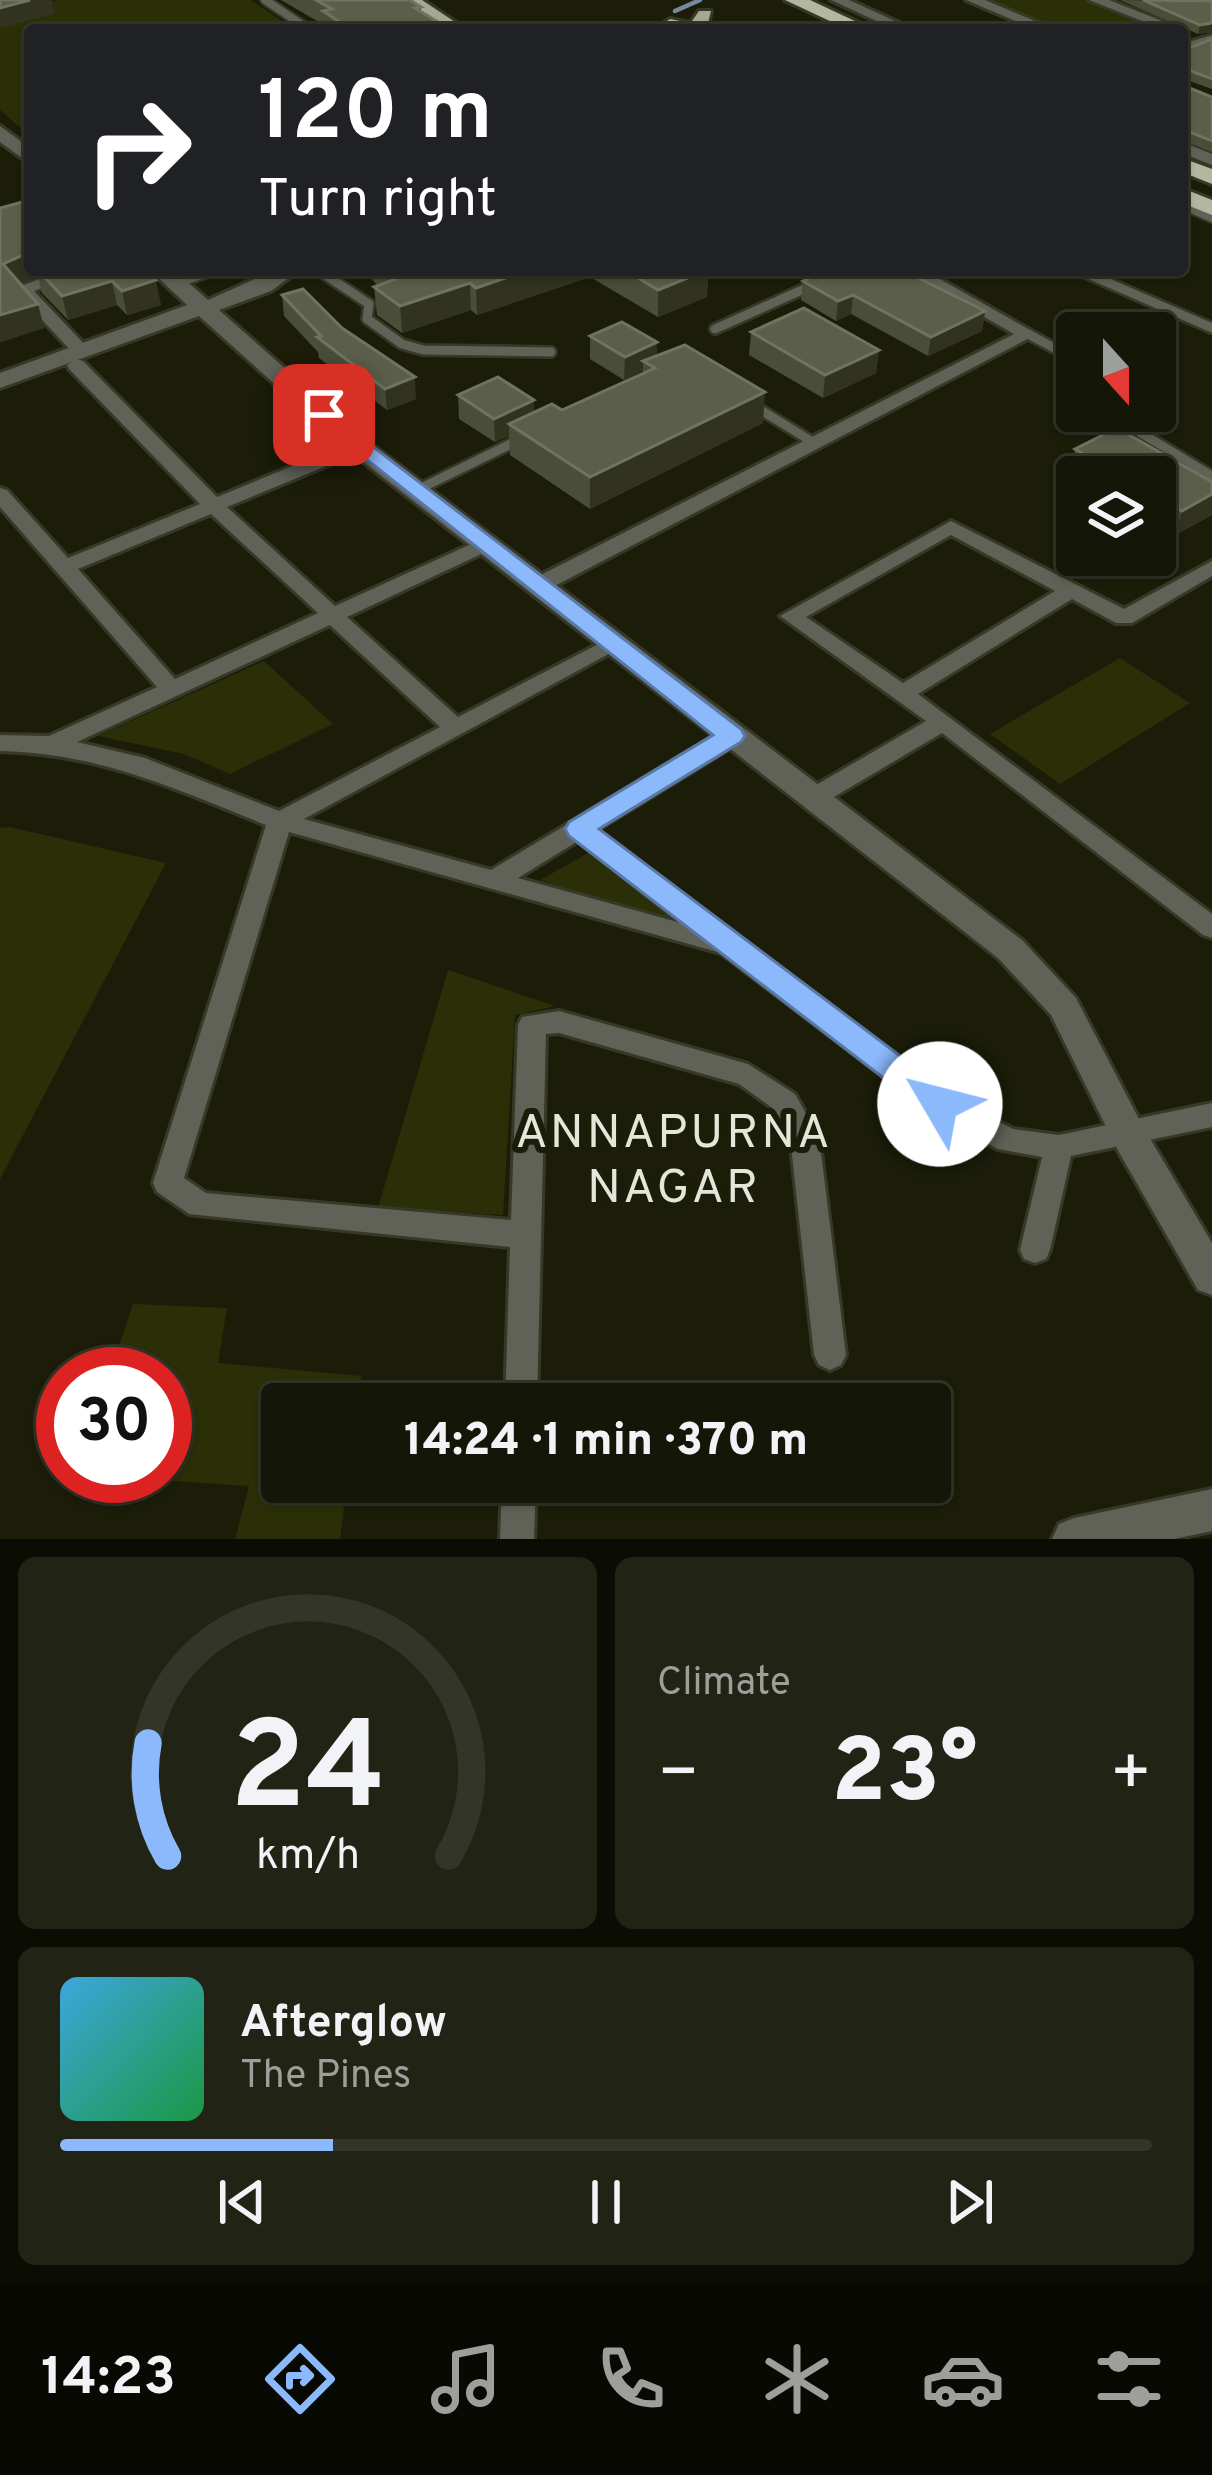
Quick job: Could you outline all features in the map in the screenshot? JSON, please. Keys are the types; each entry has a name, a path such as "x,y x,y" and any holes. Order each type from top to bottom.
{"highway":[{"path":"794,0 852,24"}],"main road":[{"path":"410,0 446,24"}],"street":[{"path":"838,0 894,24"},
{"path":"974,0 1034,24"},
{"path":"1096,0 1161,24"},
{"path":"0,132 24,153"},
{"path":"62,276 22,289 78,358 214,506 455,728"},
{"path":"169,276 358,446 1010,949 1064,1007 1130,1136 1212,1278"},
{"path":"0,381 189,320 281,276"},
{"path":"921,276 1028,334"},
{"path":"539,585 1028,334"},
{"path":"0,394 78,358"},
{"path":"62,568 358,446"},
{"path":"0,494 172,690"},
{"path":"1212,566 1124,618 951,526 790,616 943,722 1212,928"},
{"path":"52,744 487,544"},
{"path":"903,693 1070,591"},
{"path":"527,1235 200,1205 168,1183 280,821 616,644"},
{"path":"813,798 943,722"},
{"path":"491,882 732,736"},
{"path":"0,742 52,744 136,764 280,821 730,946"},
{"path":"579,829 940,1104 1008,1140 1059,1147 1130,1136 1212,1115"},
{"path":"522,1383 532,1025 559,1022 748,1076 784,1102 804,1136 830,1355"},
{"path":"1035,1250 1059,1147"},
{"path":"517,1539 518,1503"},
{"path":"1074,1539 1141,1533 1212,1510"}],"lane":[{"path":"266,0 301,24"},
{"path":"327,276 369,304 367,319 402,344 423,350 551,352"},
{"path":"1093,276 1212,328"},
{"path":"715,329 830,277"},
{"path":"1028,334 1056,349"},
{"path":"746,401 816,445"},
{"path":"1141,432 1212,476"},
{"path":"417,490 532,434"}],"green space":[{"path":"57,0 250,0 287,24 24,24 24,131 0,110 0,15"},
{"path":"984,0 1087,0 1141,21 1130,24 1045,24"},
{"path":"1120,658 1190,703 1060,784 990,734"},
{"path":"264,661 333,724 230,774 184,754 98,736"},
{"path":"0,828 166,863 0,1179"},
{"path":"592,851 680,924 540,880"},
{"path":"448,970 555,1006 515,1015 503,1215 378,1208"},
{"path":"133,1304 227,1308 218,1363 361,1376 360,1383 261,1383 261,1503 344,1503 340,1539 235,1539 249,1486 192,1482 192,1347 119,1347"}],"building":[{"path":"0,0 30,0 0,8"},
{"path":"316,0 410,0 441,24 343,24 323,11 332,9"},
{"path":"1143,0 1212,1 1212,23 1200,25"},
{"path":"1212,39 1212,79 1188,70 1188,49"},
{"path":"1188,87 1212,97 1212,141 1188,131"},
{"path":"24,202 24,255 3,264 38,304 0,315 0,208"},
{"path":"44,276 152,276 156,280 122,291 112,281 62,296"},
{"path":"393,276 511,276 476,288 470,283 400,306 374,287 396,279"},
{"path":"635,276 692,276 658,290"},
{"path":"813,276 914,276 985,311 931,337 853,295 838,301 803,281"},
{"path":"303,289 342,328 415,377 385,389 317,337 321,336 282,295"},
{"path":"804,308 879,350 825,375 751,332"},
{"path":"622,322 657,342 625,357 590,336"},
{"path":"685,345 765,392 590,477 509,424 552,404 562,410 655,368 643,361"},
{"path":"498,377 534,400 494,419 458,395"},
{"path":"1109,432 1124,432 1166,456 1087,456 1075,449"},
{"path":"1176,462 1212,482 1212,494 1182,511 1176,507"}],"waterway":[{"path":"675,11 700,0"}],"district":[{"name":"ANNAPURNA NAGAR","path":"674,1162"}],"route":[{"path":"324,415 732,736 579,829 940,1104"}]}
